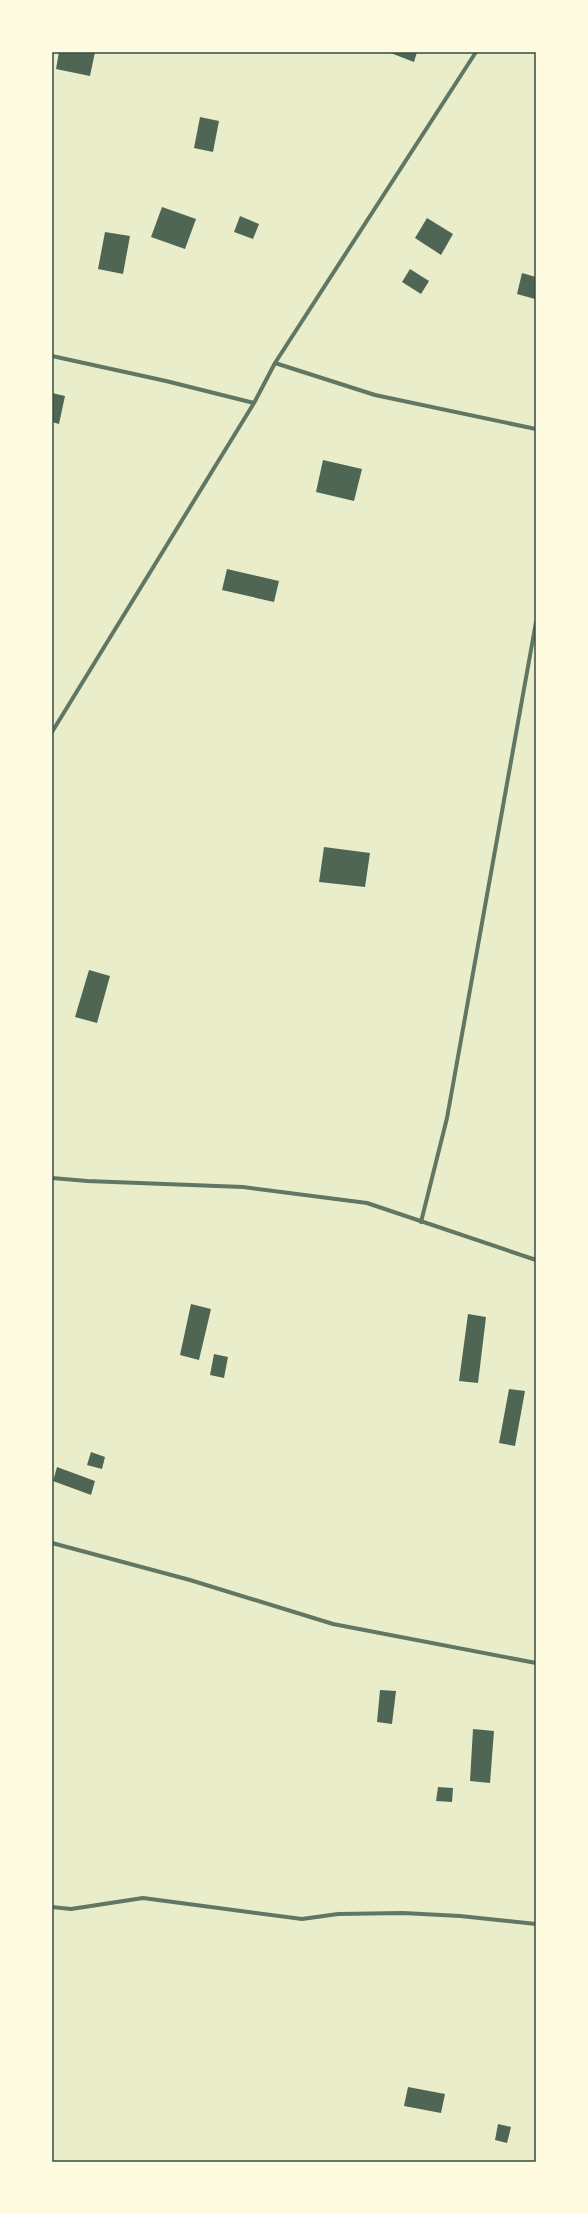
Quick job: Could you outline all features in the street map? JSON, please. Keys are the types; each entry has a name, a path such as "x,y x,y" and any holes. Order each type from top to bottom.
{"street":[{"path":"52,732 254,403 275,364 476,52"},
{"path":"52,356 166,381 254,403"},
{"path":"275,364 374,395 536,429"},
{"path":"421,1222 447,1118 536,622"},
{"path":"52,1178 87,1181 216,1185 278,1191 367,1203 536,1260"},
{"path":"52,1543 190,1580 333,1624 536,1663"},
{"path":"52,1907 71,1909 143,1898 302,1919 338,1914 403,1913 460,1916 536,1924"}],"building":[{"path":"59,52 95,52 90,76 56,69"},
{"path":"388,52 417,52 414,62"},
{"path":"200,117 219,121 213,152 194,148"},
{"path":"162,207 196,219 185,249 151,237"},
{"path":"240,216 259,224 253,239 234,232"},
{"path":"427,218 453,234 441,255 415,238"},
{"path":"105,232 130,236 123,274 98,269"},
{"path":"410,269 429,281 421,294 402,282"},
{"path":"522,273 536,277 535,299 517,294"},
{"path":"52,393 65,396 59,424 52,422"},
{"path":"323,460 362,469 354,501 316,492"},
{"path":"227,569 279,581 274,602 222,590"},
{"path":"324,847 370,853 365,887 319,882"},
{"path":"89,970 110,976 97,1023 75,1017"},
{"path":"191,1304 211,1309 199,1360 180,1355"},
{"path":"468,1314 486,1317 478,1383 459,1381"},
{"path":"214,1354 228,1357 224,1378 210,1375"},
{"path":"509,1389 525,1391 515,1446 499,1443"},
{"path":"91,1452 105,1457 102,1469 87,1465"},
{"path":"57,1467 95,1481 91,1495 53,1481"},
{"path":"380,1690 396,1691 392,1724 377,1722"},
{"path":"473,1729 494,1731 490,1783 470,1781"},
{"path":"438,1787 453,1788 452,1802 436,1801"},
{"path":"408,2087 445,2094 441,2113 404,2106"},
{"path":"498,2124 511,2127 507,2143 495,2140"}]}
